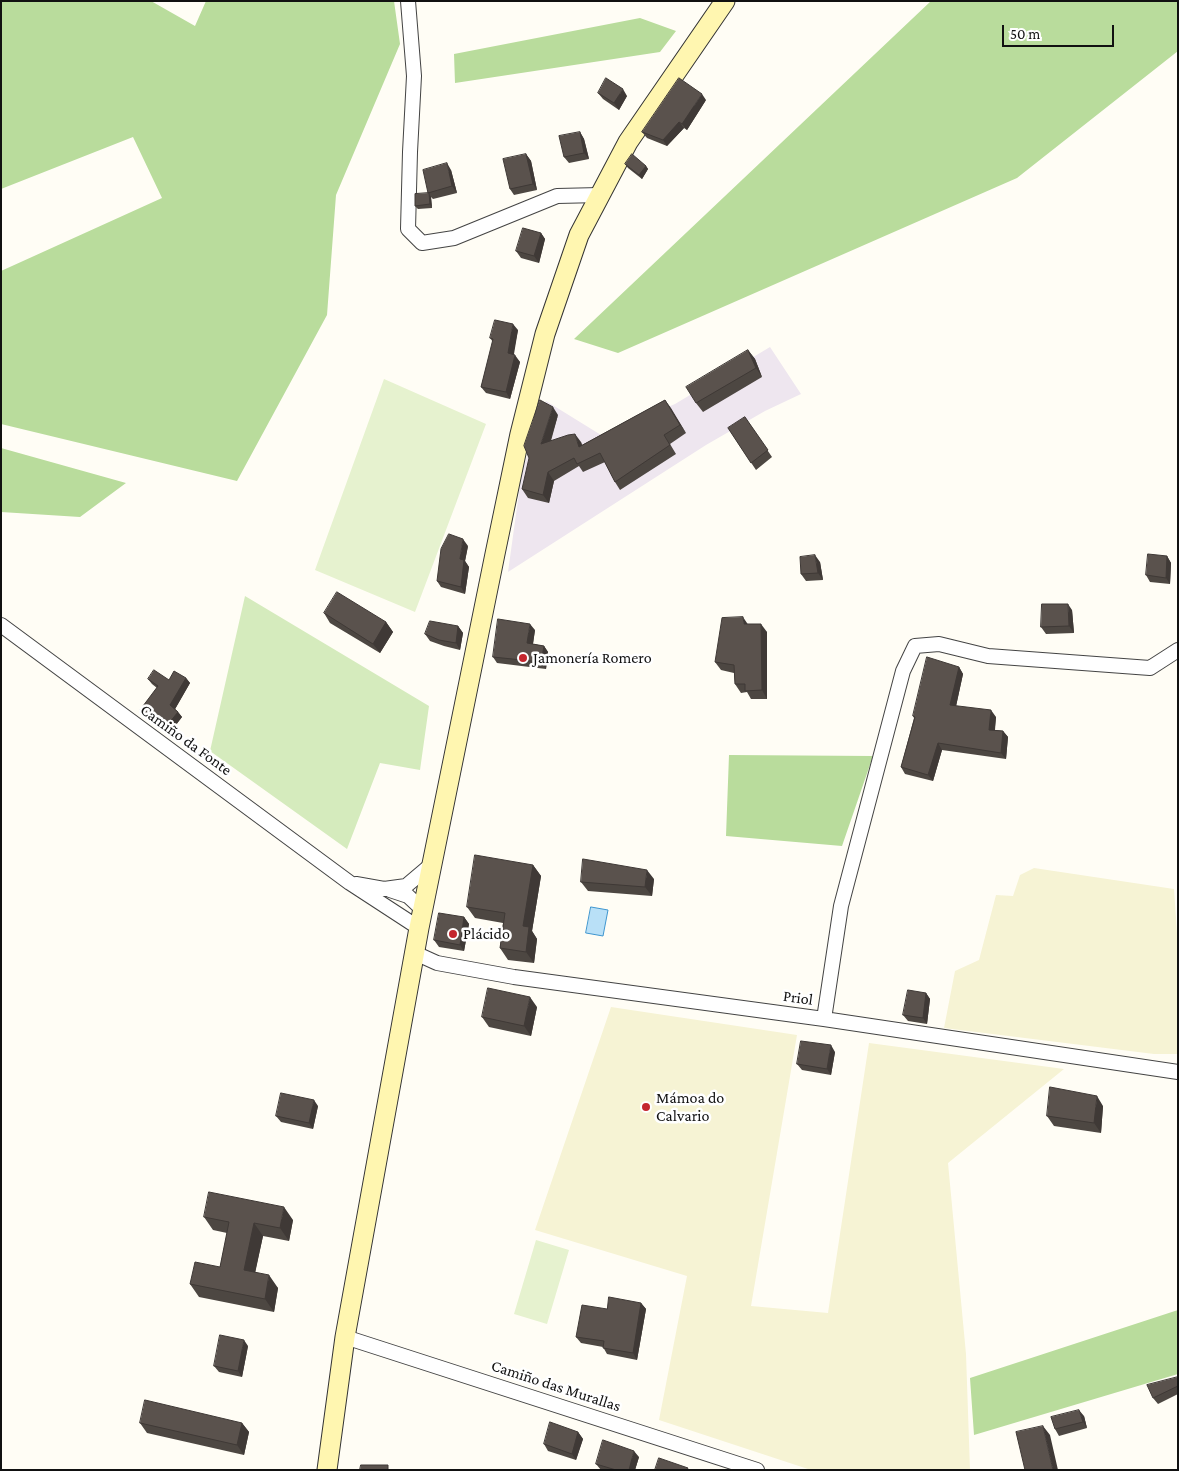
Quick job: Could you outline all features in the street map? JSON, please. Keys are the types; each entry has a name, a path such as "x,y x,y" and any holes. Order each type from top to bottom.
{"main road":[{"path":"327,1470 344,1337 421,919 480,622 520,434 545,334 579,235 628,142 725,1"}],"street":[{"path":"408,1 414,76 408,229 422,243 454,238 557,196 600,196"},
{"name":"Camiño da Fonte","path":"1,625 350,883 421,919"},
{"path":"824,1019 841,906 903,671 915,646 939,644 988,656 1150,668 1178,650"},
{"path":"384,889 406,886 432,864"},
{"path":"350,883 384,889 408,896 421,919"},
{"name":"Priol","path":"415,953 438,962 514,977 824,1019 1178,1072"},
{"name":"Camiño das Murallas","path":"344,1337 757,1470"}],"shaded area":[{"path":"770,347 801,394 765,411 706,445 508,572 522,471 546,401 601,435 675,404"},
{"path":"1034,868 1174,889 1178,948 1178,1054 1154,1054 944,1028 955,971 979,960 996,895 1013,896 1020,875"},
{"path":"611,1007 797,1035 751,1306 828,1313 869,1043 1064,1069 948,1163 966,1354 970,1470 811,1470 659,1420 687,1276 535,1230"}],"green space":[{"path":"1,1 151,1 195,26 206,1 394,1 400,44 336,195 327,315 237,481 1,424 1,271 162,198 133,137 1,189"},
{"path":"931,1 1178,1 1178,51 1017,178 618,353 574,339"},
{"path":"640,18 676,31 660,52 455,83 454,54"},
{"path":"384,379 486,424 415,612 315,570"},
{"path":"1,448 126,483 80,517 1,512"},
{"path":"245,596 429,706 420,770 380,763 347,849 210,751"},
{"path":"729,755 873,756 842,846 726,836"},
{"path":"536,1240 569,1250 547,1324 514,1314"},
{"path":"1178,1310 1178,1374 974,1435 970,1378"}],"water":[{"path":"591,907 608,910 603,936 586,933"}],"building":[{"path":"606,78 623,89 614,103 598,93"},
{"path":"679,78 702,94 682,124 679,122 663,140 642,132"},
{"path":"580,132 584,153 564,157 559,136"},
{"path":"526,154 533,184 510,189 503,159"},
{"path":"632,154 646,166 639,175 625,164"},
{"path":"447,163 452,186 428,193 423,170"},
{"path":"429,193 430,204 415,206 415,194"},
{"path":"523,228 541,233 534,256 516,251"},
{"path":"495,320 513,324 508,353 515,355 506,392 481,387 493,339 490,338"},
{"path":"748,350 756,368 696,403 686,387"},
{"path":"540,400 553,407 541,444 575,434 579,447 665,400 680,425 664,435 670,445 615,482 600,453 577,464 574,458 548,472 543,495 522,489 529,458 524,446"},
{"path":"745,417 768,450 751,463 728,428"},
{"path":"449,534 463,539 460,559 464,560 461,587 437,581 441,549"},
{"path":"1148,554 1167,556 1166,578 1146,575"},
{"path":"815,555 818,573 801,574 800,557"},
{"path":"337,592 386,622 373,644 324,613"},
{"path":"1042,604 1068,604 1069,626 1041,627"},
{"path":"743,617 744,624 761,624 762,690 745,691 745,684 735,684 734,665 715,662 722,618"},
{"path":"498,619 530,624 527,643 544,646 541,662 493,657"},
{"path":"430,621 458,626 456,643 439,640 425,634"},
{"path":"927,657 959,667 950,705 991,710 989,730 1003,731 1001,753 938,743 928,775 901,767 915,717 913,716"},
{"path":"154,670 169,680 174,671 186,678 170,705 178,712 165,728 140,710 158,686 148,679"},
{"path":"475,855 533,865 523,926 529,927 526,952 500,948 505,913 467,907"},
{"path":"583,859 647,870 645,887 581,882"},
{"path":"439,913 464,917 460,945 434,940"},
{"path":"488,988 530,997 524,1026 482,1017"},
{"path":"908,990 926,993 923,1018 903,1015"},
{"path":"801,1041 831,1045 827,1069 797,1064"},
{"path":"1050,1087 1097,1096 1094,1123 1047,1116"},
{"path":"281,1093 314,1100 309,1123 276,1116"},
{"path":"209,1192 284,1207 280,1228 254,1223 244,1270 269,1275 265,1299 190,1284 195,1262 220,1267 229,1222 204,1217"},
{"path":"609,1297 641,1303 633,1353 603,1348 604,1341 576,1337 582,1305 607,1309"},
{"path":"220,1335 244,1340 238,1371 214,1366"},
{"path":"1178,1377 1178,1386 1153,1398 1147,1385"},
{"path":"145,1400 242,1423 237,1445 140,1423"},
{"path":"1079,1410 1083,1422 1055,1429 1051,1417"},
{"path":"550,1422 578,1432 572,1454 544,1444"},
{"path":"1043,1426 1053,1470 1025,1470 1016,1432"},
{"path":"603,1440 634,1451 629,1470 616,1470 596,1464"},
{"path":"659,1458 688,1468 687,1470 655,1470"},
{"path":"361,1465 388,1465 388,1470 360,1470"}],"place":[{"name":"Jamonería Romero","path":"523,658"},
{"name":"Plácido","path":"453,934"},
{"name":"Mámoa do Calvario","path":"646,1107"}]}
